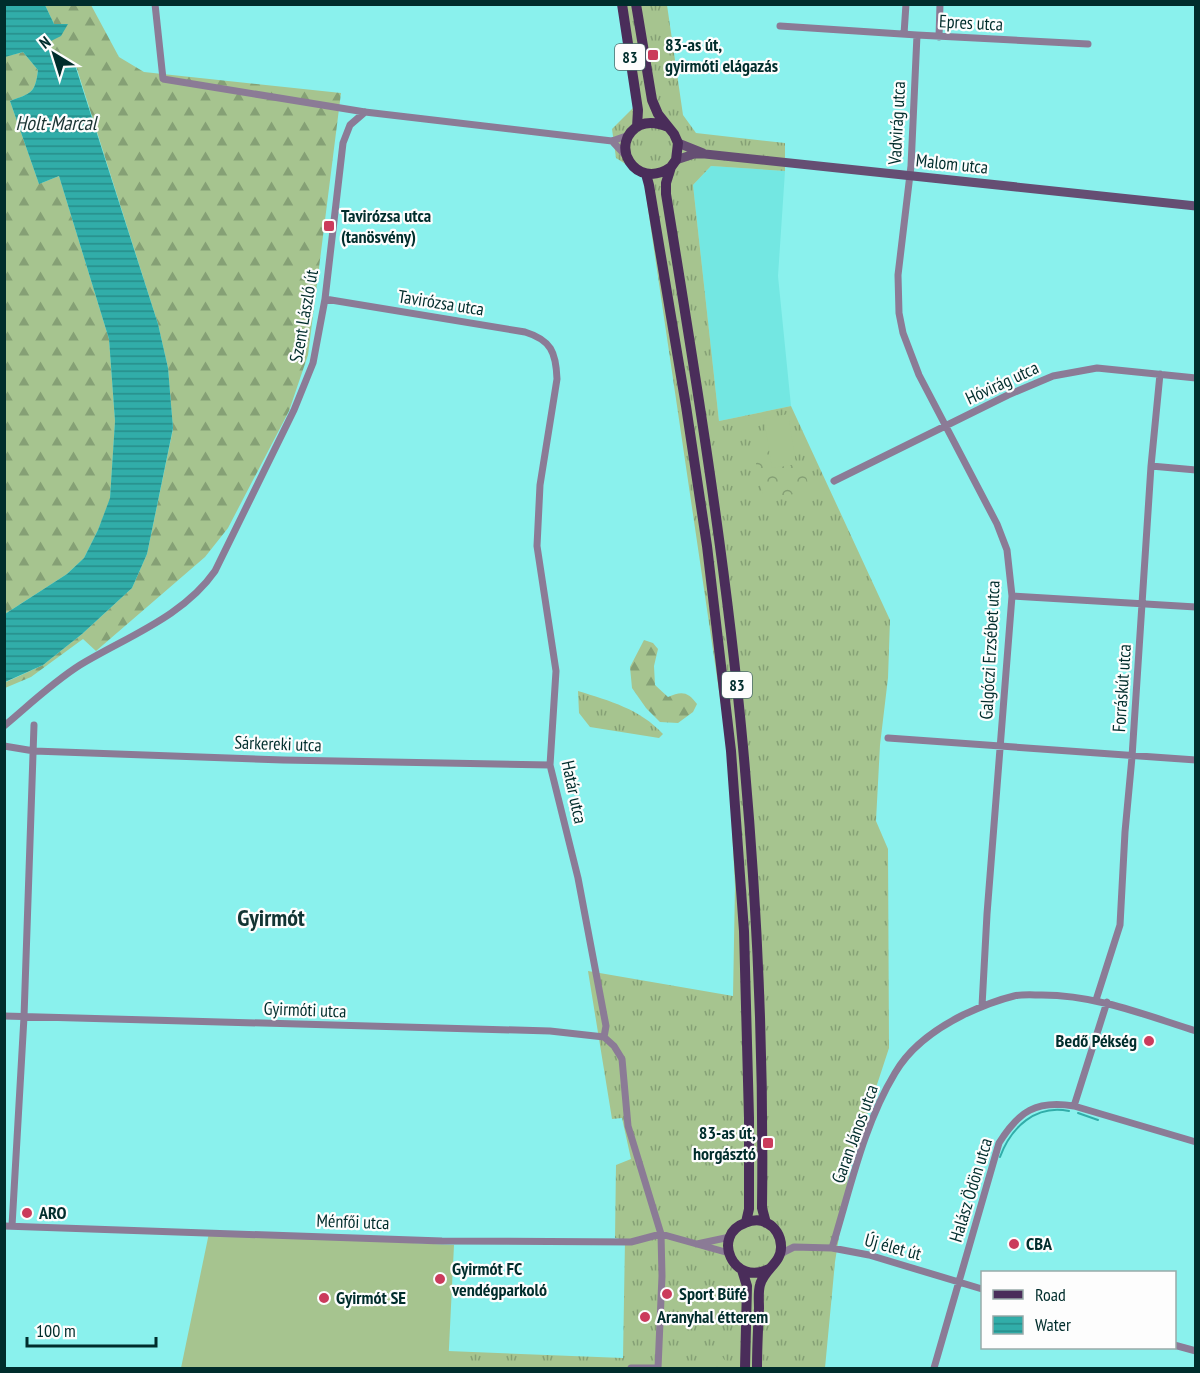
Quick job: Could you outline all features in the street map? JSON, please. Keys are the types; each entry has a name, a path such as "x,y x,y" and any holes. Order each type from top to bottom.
{"main road":[{"name":"83","path":"622,4 638,110 626,150 627,158"},
{"name":"83","path":"636,4 652,100 658,114 674,134 678,143 666,183 666,194 719,536 743,747 757,937 762,1107 762,1208 766,1223"},
{"path":"633,131 653,122 668,128"},
{"path":"678,143 705,154"},
{"path":"627,158 632,165 646,174 655,175 694,154 705,154"},
{"name":"Malom utca","path":"705,154 1196,206"},
{"name":"83","path":"646,174 677,348 707,546 731,751 744,931 749,1118 746,1222"},
{"path":"757,1368 760,1284 780,1254 779,1236 766,1223 753,1220 737,1227 730,1237 729,1253 734,1263 742,1270 756,1273 769,1269"},
{"path":"742,1270 747,1286 745,1368"}],"street":[{"path":"155,4 163,80 365,112 612,141 633,131"},
{"path":"904,34 906,4"},
{"path":"939,37 940,4"},
{"name":"Epres utca","path":"780,26 1088,44"},
{"name":"Vadvirág utca","path":"909,176 917,35"},
{"name":"Szent László út","path":"4,726 78,666 177,610 198,593 215,571 294,410 313,363 325,299 343,143 350,125 365,112"},
{"path":"612,141 627,158"},
{"name":"Galgóczi Erzsébet utca","path":"909,176 898,275 899,313 903,333 919,375 997,524 1007,550 1012,596 999,744 982,1006"},
{"name":"Tavirózsa utca","path":"325,299 525,332 544,340 549,345"},
{"name":"Határ utca","path":"549,345 556,363 557,379 540,485 537,546 556,671 550,765 578,878 606,1026 604,1037"},
{"name":"Hóvirág utca","path":"834,481 1008,395 1053,376 1097,369 1196,378"},
{"name":"Forráskút utca","path":"1096,999 1120,925 1151,466 1160,374"},
{"path":"1151,466 1196,470"},
{"path":"1012,596 1196,607"},
{"path":"8,1226 24,1017 34,724"},
{"path":"888,738 999,744 1132,757 1196,760"},
{"name":"Sárkereki utca","path":"4,746 34,750 283,760 550,765"},
{"name":"Garan János utca","path":"832,1248 868,1131 879,1104 896,1071 912,1050 944,1024 982,1006 1017,995 1065,995 1107,1002 1196,1031"},
{"path":"1074,1106 1107,1002"},
{"name":"Gyirmóti utca","path":"4,1016 550,1031 604,1037"},
{"path":"604,1037 614,1046 621,1059 628,1126 661,1234 662,1275 658,1368 631,1368"},
{"name":"Halász Ödön utca","path":"934,1368 999,1143 1010,1124 1038,1106 1054,1103 1074,1106 1196,1142"},
{"name":"Ménfői utca","path":"8,1226 442,1241 630,1242 661,1234"},
{"path":"661,1234 729,1253"},
{"path":"779,1236 794,1246 780,1254"},
{"path":"697,1245 730,1237"},
{"name":"Új élet út","path":"794,1246 832,1248 869,1255 981,1288"},
{"path":"1176,1346 1196,1351"}],"shaded area":[{"path":"711,166 785,171 778,276 791,406 719,421 693,185"}],"green space":[{"path":"45,5 91,5 119,57 144,72 341,93 308,355 289,411 228,528 205,557 96,651 83,639 31,677 5,688 4,683 43,665 82,634 132,588 147,554 173,429 168,368 158,324 76,66 58,69 47,43 67,24 54,24"},
{"path":"618,5 667,5 683,115 696,133 785,143 785,171 711,166 693,185 719,421 791,406 890,620 888,678 880,745 876,821 888,849 889,1048 850,1167 835,1262 825,1368 448,1368 448,1351 623,1358 625,1240 615,1238 616,1165 631,1159 622,1118 612,1119 588,971 733,996 735,886 728,752 643,175 616,158 612,129 637,104"},
{"path":"23,52 38,70 34,88 28,94 10,101 39,184 59,176 109,339 115,421 110,499 84,558 67,574 5,614 4,57"},
{"path":"788,414 796,464 772,468 764,419"},
{"path":"768,442 773,468 803,463 810,492 764,498 752,446"},
{"path":"644,640 653,643 658,649 654,666 655,685 668,697 684,693 697,704 693,712 678,723 660,722 646,708 632,688 630,667"},
{"path":"578,691 613,702 634,712 645,718 663,734 659,738 590,727 579,713"},
{"name":"Gyirmót SE","path":"209,1233 454,1245 448,1368 181,1368"},
{"path":"719,1353 728,1364 728,1368 708,1368 708,1354"}],"water":[{"name":"Holt-Marcal","path":"5,4 45,5 54,24 68,24 61,36 47,43 58,69 75,65 158,324 168,368 173,428 147,554 132,588 82,634 43,665 5,682 5,614 67,574 84,558 98,530 110,498 115,421 109,339 59,176 39,184 10,101 31,92 38,70 23,52 5,57"}],"waterway":[{"path":"1000,1157 1011,1136 1026,1120 1046,1111 1069,1111"},
{"path":"1078,1113 1098,1120"}],"place":[{"name":"83-as út, gyirmóti elágazás","path":"653,55"},
{"name":"Tavirózsa utca (tanösvény)","path":"329,226"},
{"name":"Bedő Pékség","path":"1149,1041"},
{"name":"83-as út, horgásztó","path":"768,1143"},
{"name":"ARO","path":"27,1213"},
{"name":"CBA","path":"1014,1244"},
{"name":"Gyirmót FC vendégparkoló","path":"440,1279"},
{"name":"Sport Büfé","path":"667,1294"},
{"name":"Gyirmót SE","path":"324,1298"},
{"name":"Aranyhal étterem","path":"645,1317"}],"district":[{"name":"Gyirmót","path":"271,918"}]}
